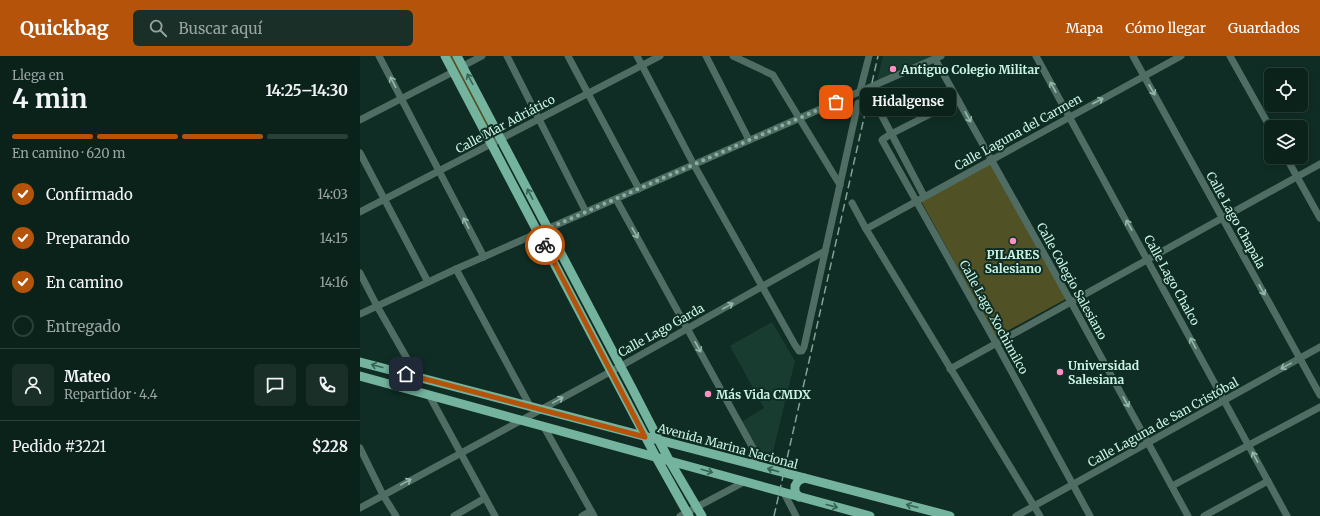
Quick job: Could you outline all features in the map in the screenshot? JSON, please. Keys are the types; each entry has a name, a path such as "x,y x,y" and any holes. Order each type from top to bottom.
{"main road":[{"path":"445,56 685,515"},
{"path":"458,56 621,366 658,440 702,516"},
{"name":"Avenida Marina Nacional","path":"360,362 950,516"},
{"path":"360,376 870,516"},
{"path":"785,493 792,490 794,486 792,475"},
{"path":"799,497 795,492 795,486 798,481 804,478"}],"street":[{"path":"380,56 484,257"},
{"path":"463,66 482,56"},
{"path":"506,56 586,212"},
{"path":"568,56 639,189"},
{"path":"637,56 694,165 799,352 802,351 804,347 858,104"},
{"name":"Calle Mar Adriático","path":"360,212 660,56"},
{"path":"706,56 748,140"},
{"path":"860,92 869,56"},
{"name":"Calle Lago Chalco","path":"1036,56 1287,516"},
{"name":"Calle Lago Chapala","path":"1133,56 1320,395"},
{"name":"Calle Laguna del Carmen","path":"866,229 1181,56"},
{"path":"1230,56 1266,120"},
{"path":"736,57 773,75 840,185"},
{"path":"360,314 484,257 938,57"},
{"name":"Calle Colegio Salesiano","path":"938,57 958,100 992,159 1188,516"},
{"path":"360,120 453,72"},
{"path":"871,95 924,196"},
{"path":"891,134 958,100"},
{"name":"Calle Lago Xochimilco","path":"891,134 882,140 917,200 1090,516"},
{"path":"360,153 428,282"},
{"path":"1290,164 1320,218"},
{"path":"950,368 1320,164"},
{"path":"616,199 754,450 755,456 753,464"},
{"path":"852,202 866,229 1040,516"},
{"name":"Calle Lago Garda","path":"360,508 621,366 825,251"},
{"path":"456,270 530,406"},
{"path":"360,273 409,362 406,374"},
{"name":"Calle Laguna de San Cristóbal","path":"1016,516 1320,347"},
{"path":"429,395 495,516"},
{"path":"1172,486 1320,407"},
{"path":"544,427 593,513 582,516"},
{"path":"360,448 396,516"},
{"path":"1204,516 1268,481"},
{"path":"685,515 696,507 744,482"},
{"path":"785,493 796,516"},
{"path":"454,516 484,498"}],"shaded area":[{"path":"447,56 455,56 498,138 492,141"},
{"name":"Antiguo Colegio Militar","path":"883,56 934,56 877,82"},
{"path":"991,163 1066,299 996,337 921,201"},
{"path":"772,322 795,361 771,460 761,458 741,422 764,408 730,346"}],"railway":[{"path":"774,516 878,56"}],"way so far":[{"path":"545,245 538,233 836,102"}],"place":[{"name":"Antiguo Colegio Militar","path":"893,69"},
{"name":"Hidalgense","path":"836,102"},
{"name":"PILARES Salesiano","path":"1013,241"},
{"name":"Universidad Salesiana","path":"1060,372"},
{"name":"Más Vida CMDX","path":"708,394"}],"route":[{"path":"406,374 645,437 545,245"}]}
